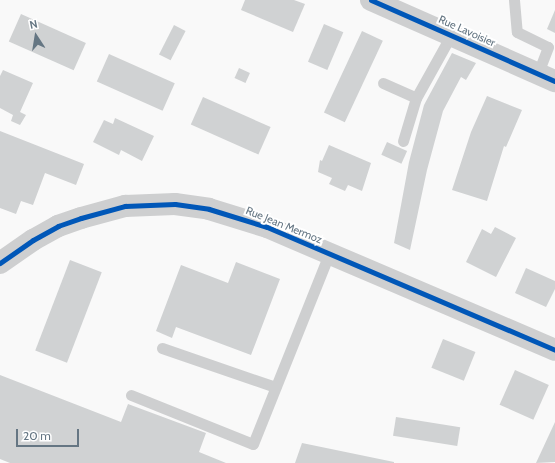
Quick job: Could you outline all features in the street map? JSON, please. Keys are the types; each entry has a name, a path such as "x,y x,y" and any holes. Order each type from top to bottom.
{"street":[{"name":"Rue Lavoisier","path":"371,0 547,77"},
{"name":"Rue Jean Mermoz","path":"0,263 33,240 58,226 125,206 175,204 209,209 267,227 555,350"}],"lane":[{"path":"514,0 517,32 552,49 547,77"},
{"path":"403,141 416,98 451,35"},
{"path":"383,83 416,98"},
{"path":"131,395 253,444 329,254"},
{"path":"162,348 275,387"}],"building":[{"path":"245,0 294,0 305,4 293,32 241,10"},
{"path":"555,10 555,33 547,29"},
{"path":"21,14 86,43 74,70 9,41"},
{"path":"324,24 343,32 327,70 308,62"},
{"path":"174,25 186,31 171,60 159,54"},
{"path":"362,31 383,41 345,122 324,113"},
{"path":"452,53 476,63 466,80 461,77 443,111 427,170 410,250 394,243 409,162 424,105"},
{"path":"109,54 175,83 163,111 97,81"},
{"path":"239,68 250,73 245,83 235,78"},
{"path":"3,70 33,83 20,112 26,115 20,125 11,121 13,115 0,108 0,76"},
{"path":"487,96 522,110 506,147 504,146 487,201 452,190 471,132"},
{"path":"203,97 271,127 258,155 191,124"},
{"path":"115,118 154,136 142,161 121,150 119,155 93,142 104,120 113,124"},
{"path":"0,131 84,164 76,185 45,173 33,205 21,201 16,214 0,208"},
{"path":"387,142 407,151 401,164 381,155"},
{"path":"329,145 371,163 362,191 348,185 345,191 329,184 332,178 318,172 320,160 322,161"},
{"path":"495,227 516,238 496,277 466,262 482,229 491,234"},
{"path":"70,260 102,272 67,363 35,351"},
{"path":"236,262 280,279 251,355 176,327 172,338 156,331 181,265 228,283"},
{"path":"526,268 555,281 555,289 546,307 515,293"},
{"path":"443,339 475,352 464,381 431,368"},
{"path":"515,370 549,385 533,420 500,405"},
{"path":"0,375 121,422 128,404 206,433 199,452 226,463 10,463 0,459"},
{"path":"396,417 460,427 457,446 393,436"},
{"path":"555,422 555,462 536,463"},
{"path":"302,443 394,462 394,463 295,463"}],"cycle path":[{"path":"371,0 555,81"},
{"path":"0,263 33,240 58,226 125,206 175,204 209,209 267,227 555,350"}]}
